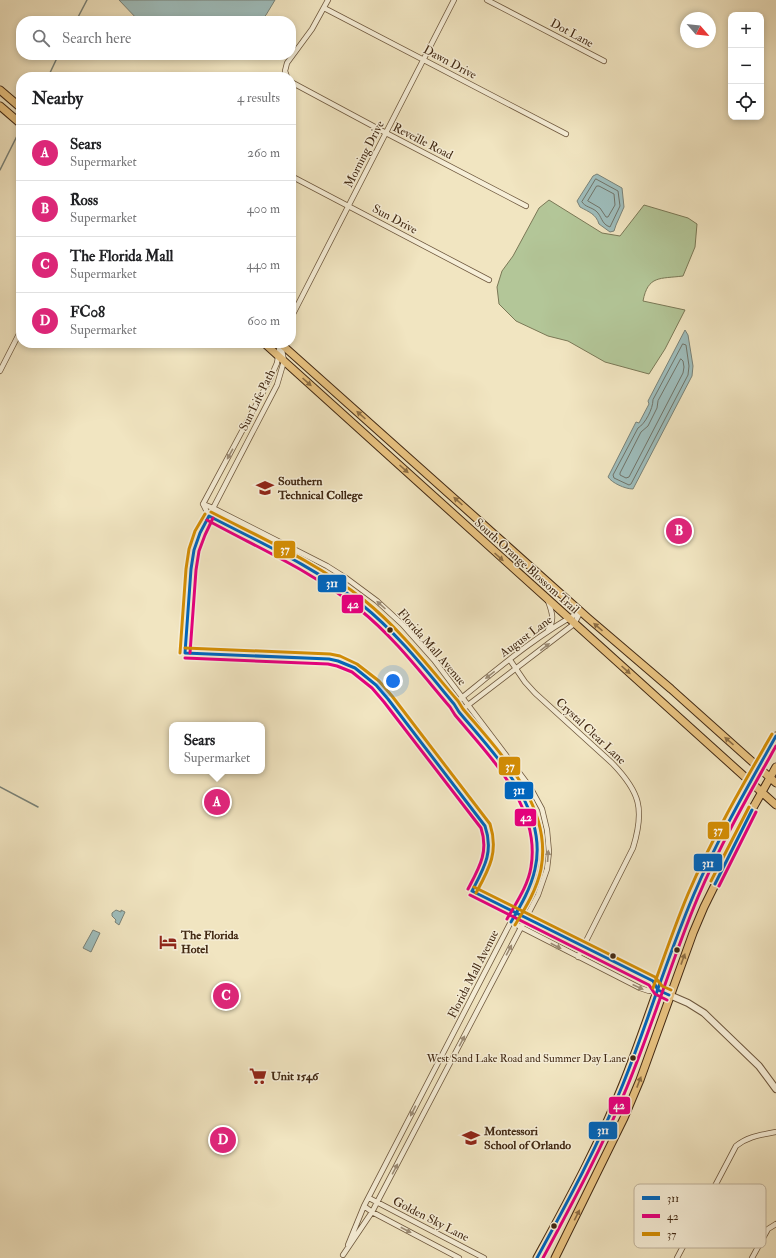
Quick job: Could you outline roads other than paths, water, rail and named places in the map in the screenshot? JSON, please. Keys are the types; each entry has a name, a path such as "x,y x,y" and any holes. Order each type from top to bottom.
{"main road":[{"path":"0,90 16,104"},
{"path":"0,106 16,120"},
{"name":"South Orange Blossom Trail","path":"269,348 776,805"},
{"name":"South Orange Blossom Trail","path":"286,348 776,783"},
{"path":"537,1258 586,1167 612,1111 693,895 750,781 776,736"},
{"path":"555,1258 624,1118 704,907 776,767"},
{"path":"612,1111 624,1118"}],"street":[{"path":"296,51 312,29 328,0"},
{"name":"Morning Drive","path":"296,308 454,0"},
{"name":"Dot Lane","path":"487,0 604,61"},
{"name":"Dawn Drive","path":"324,8 566,134"},
{"path":"285,72 289,60"},
{"name":"Reveille Road","path":"296,85 526,206"},
{"name":"Sun Drive","path":"296,179 489,280"},
{"path":"0,371 16,340"},
{"name":"Sun Life Path","path":"203,504 271,377 279,348"},
{"name":"Sun Life Path","path":"209,516 277,384 284,361 282,348"},
{"path":"242,433 249,439"},
{"path":"203,504 209,516"},
{"name":"Florida Mall Avenue","path":"203,504 327,566 377,601 406,629 434,660 530,787 542,809 547,830 549,852 547,869 538,895 377,1203 342,1257"},
{"name":"Florida Mall Avenue","path":"209,516 319,575 361,604 397,636 454,704 505,770 530,810 536,828 538,850 536,866 531,883 368,1198 342,1257"},
{"path":"546,633 551,626 553,618 547,600"},
{"name":"August Lane","path":"454,704 546,633 581,611"},
{"name":"August Lane","path":"459,712 574,624 581,611"},
{"name":"Crystal Clear Lane","path":"510,660 535,693 624,775 633,788 638,805 640,818 633,848 578,957"},
{"path":"516,914 653,981 658,990 688,1003 704,1013 759,1066 776,1089"},
{"path":"511,922 649,992 658,990"},
{"path":"716,1184 736,1146 742,1140 752,1136 776,1132"},
{"path":"401,1135 410,1139"},
{"name":"Golden Sky Lane","path":"368,1198 484,1258"},
{"name":"Golden Sky Lane","path":"364,1206 372,1212 459,1258"},
{"path":"766,1233 768,1229 776,1224"},
{"path":"677,1258 682,1248"},
{"path":"752,1258 758,1248"}],"water":[{"path":"119,0 275,0 265,16 134,16"},
{"path":"597,174 622,188 624,207 614,231 610,232 599,224 594,216 580,207 577,201 593,176"},
{"path":"685,330 688,335 693,366 692,376 633,489 623,487 608,477 636,422 639,423 649,404 648,401"},
{"path":"116,910 125,912 119,925 115,922 116,920 112,916 112,913"},
{"path":"93,930 100,933 91,952 83,948"}],"waterway":[{"path":"79,16 87,0"},
{"path":"50,72 56,60"},
{"path":"0,170 16,138"},
{"path":"0,787 38,807"}],"place":[{"name":"Southern Technical College","path":"265,488"},
{"name":"Ross","path":"679,531"},
{"name":"Sears","path":"217,802"},
{"name":"The Florida Hotel","path":"168,942"},
{"name":"The Florida Mall","path":"226,996"},
{"name":"West Sand Lake Road and Summer Day Lane","path":"633,1058"},
{"name":"Unit 1546","path":"258,1076"},
{"name":"Montessori School of Orlando","path":"471,1138"},
{"name":"FC08","path":"223,1140"}]}
